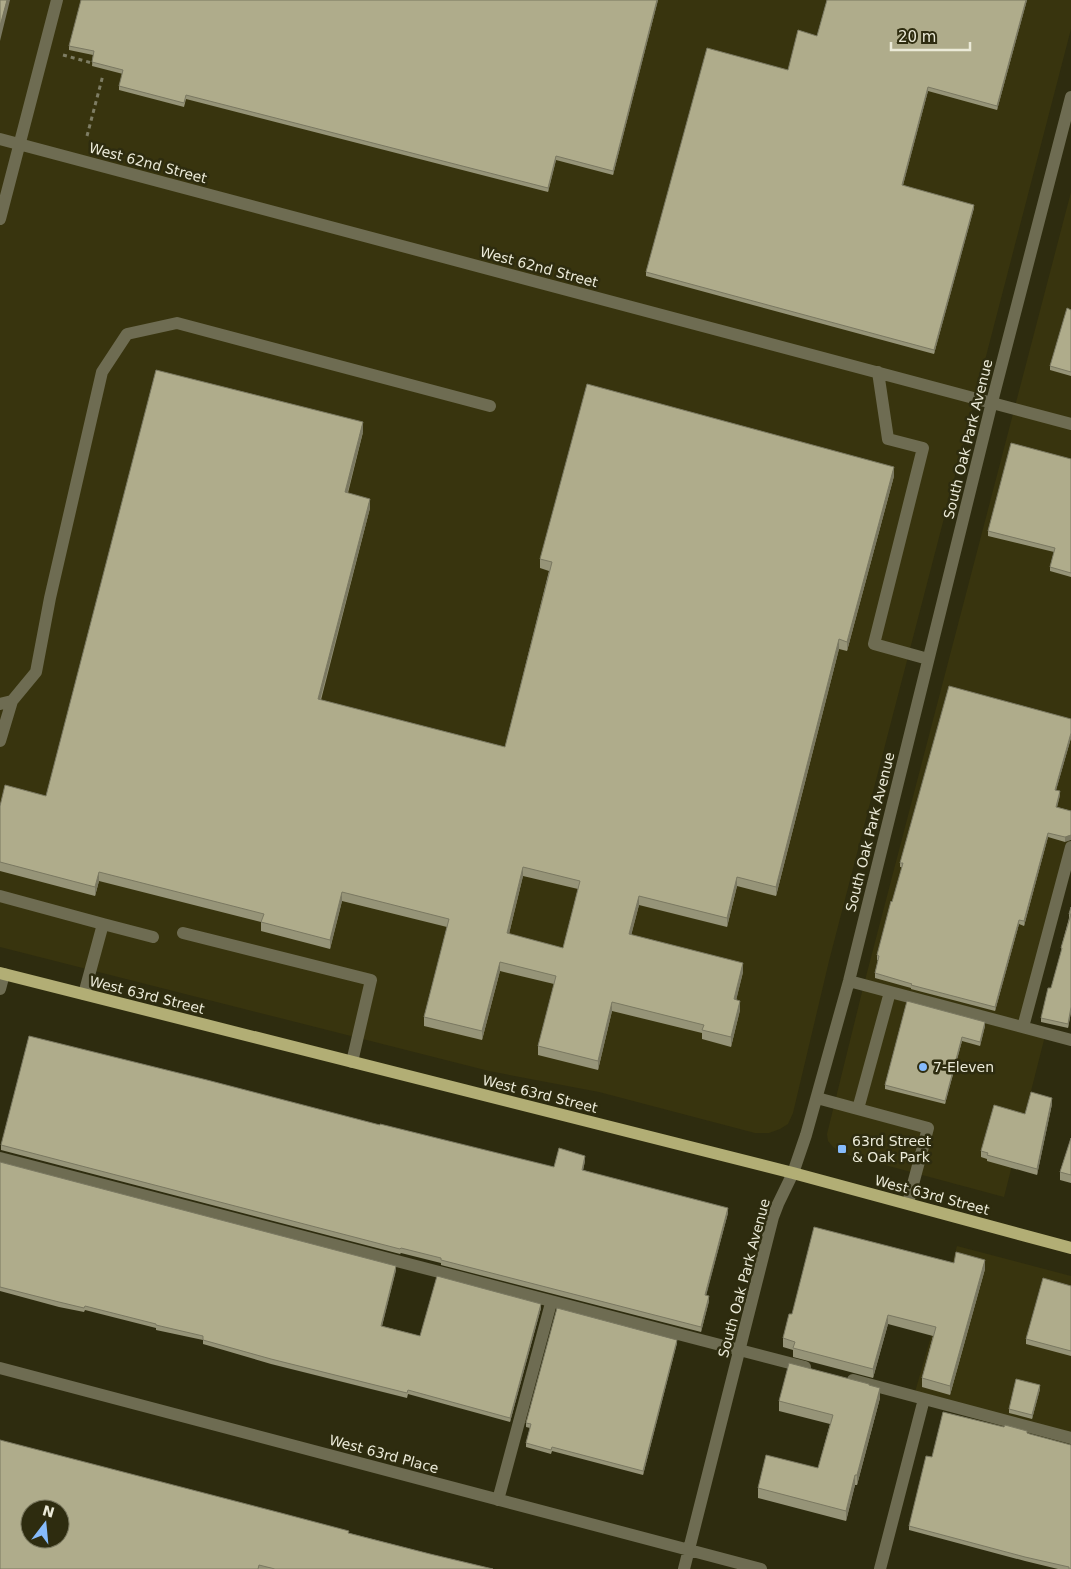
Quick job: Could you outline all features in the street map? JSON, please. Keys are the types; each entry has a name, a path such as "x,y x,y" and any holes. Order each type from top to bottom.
{"main road":[{"name":"West 63rd Street","path":"2,974 908,1203 1071,1248"}],"street":[{"path":"0,219 57,0"},
{"name":"South Oak Park Avenue","path":"684,1569 773,1217 793,1174 806,1135 849,981 992,402 1071,97"},
{"name":"West 62nd Street","path":"0,139 1071,424"},
{"path":"0,741 6,703 36,672 50,598 102,372 127,334 177,323 490,406"},
{"path":"878,372 888,439 923,448 874,644 928,659"},
{"path":"1024,1027 1071,846"},
{"path":"0,896 153,937"},
{"path":"84,994 103,924"},
{"path":"183,933 372,980 352,1062"},
{"path":"0,989 2,974"},
{"path":"849,981 1071,1040"},
{"path":"858,1109 890,992"},
{"path":"817,1098 928,1128 908,1203"},
{"path":"0,1158 819,1371"},
{"path":"498,1500 551,1302"},
{"name":"West 63rd Place","path":"0,1368 761,1569"},
{"path":"838,1376 1071,1438"},
{"path":"880,1569 924,1399"}],"path":[{"path":"63,56 92,63"},
{"path":"86,136 103,75"}],"shaded area":[{"path":"0,0 1071,0 1071,29 829,961 793,1113 788,1124 769,1133 755,1133 599,1092 489,1071 0,947"},
{"path":"1071,192 1071,835 1021,1030 1045,1036 1004,1197 844,1154 833,1147 828,1141 827,1134 863,988"},
{"path":"957,1246 1071,1276 1071,1434 915,1392"}],"building":[{"path":"0,0 7,0 0,26"},
{"path":"81,0 657,0 613,171 556,156 548,188 186,95 184,103 119,86 123,70 92,62 94,51 69,46"},
{"path":"827,0 1026,0 997,106 928,87 902,185 974,205 934,350 646,272 707,48 788,70 798,30 817,36"},
{"path":"1067,308 1071,310 1071,372 1050,366"},
{"path":"156,370 363,422 345,492 370,499 318,699 505,747 552,562 540,559 587,384 894,467 847,642 839,639 776,887 737,877 727,918 639,896 629,934 743,963 734,999 740,1001 731,1037 702,1030 704,1025 612,1002 598,1061 538,1046 556,976 500,962 482,1031 424,1017 449,919 342,892 330,940 261,922 264,914 99,872 95,887 0,862 0,806 5,785 46,796","holes":["523,867 580,881 563,948 507,933"]},
{"path":"1011,443 1071,459 1071,573 1050,567 1055,548 988,531"},
{"path":"949,686 1071,719 1071,733 1055,790 1060,791 1056,807 1071,811 1071,835 1065,837 1048,833 1024,921 1019,920 995,1007 911,985 875,973 879,956 877,955 903,863 900,863"},
{"path":"1071,914 1071,1007 1068,1024 1041,1018 1048,988 1051,988"},
{"name":"7-Eleven","path":"907,1001 985,1022 980,1042 962,1037 945,1101 885,1085"},
{"path":"29,1036 554,1167 559,1148 585,1156 582,1170 728,1208 705,1295 709,1296 701,1327 1,1145"},
{"path":"1031,1092 1052,1098 1037,1169 987,1155 988,1153 981,1151 994,1105 1025,1114"},
{"path":"1071,1138 1071,1175 1060,1172"},
{"path":"0,1162 396,1266 381,1326 420,1336 437,1276 541,1304 510,1418 408,1390 407,1393 271,1359 203,1340 203,1336 0,1287"},
{"path":"814,1227 954,1263 956,1252 985,1260 950,1386 922,1378 936,1327 888,1315 873,1369 793,1348 795,1342 783,1338 789,1314 792,1314"},
{"path":"1043,1278 1071,1286 1071,1351 1026,1339"},
{"path":"557,1308 677,1340 643,1471 552,1447 551,1450 526,1443 531,1424 526,1423"},
{"path":"789,1363 880,1388 846,1511 758,1488 766,1455 818,1468 833,1415 779,1401"},
{"path":"1016,1379 1040,1385 1032,1415 1009,1409"},
{"path":"943,1412 1004,1427 1005,1425 1071,1445 1071,1569 909,1526 926,1456 932,1457"},
{"path":"0,1440 349,1531 348,1533 493,1569 275,1569 259,1565 258,1569 0,1569"}],"place":[{"name":"7-Eleven","path":"923,1067"},
{"name":"63rd Street & Oak Park","path":"842,1149"}]}
